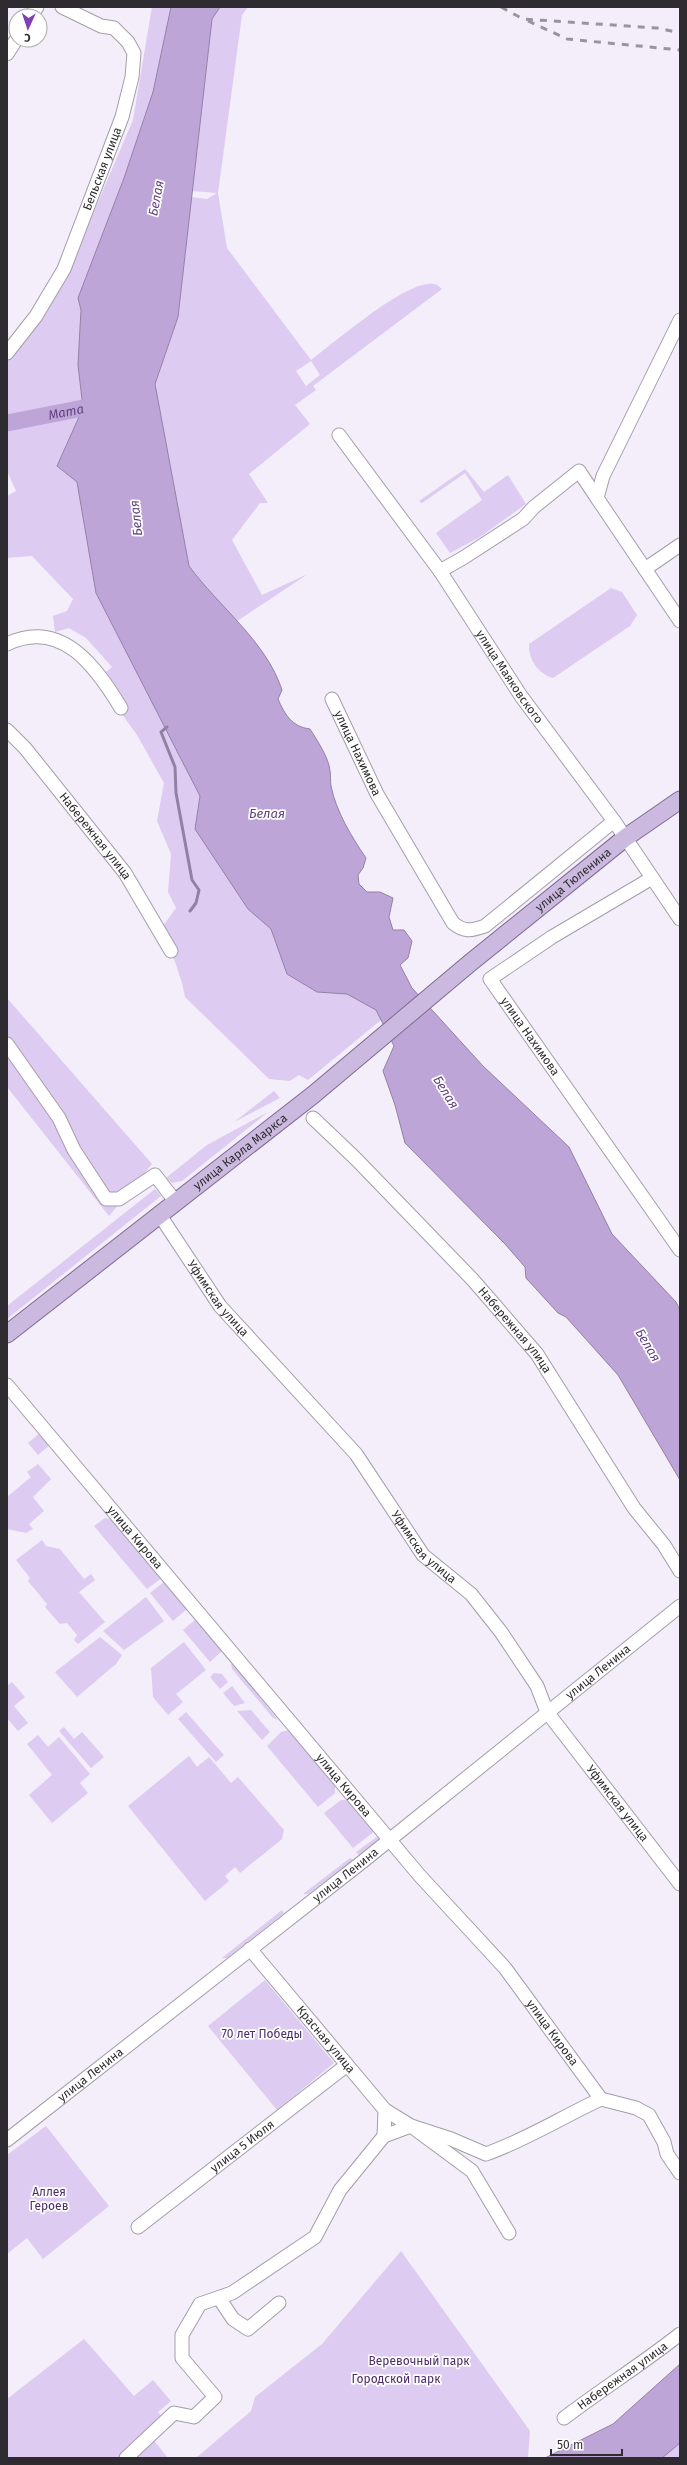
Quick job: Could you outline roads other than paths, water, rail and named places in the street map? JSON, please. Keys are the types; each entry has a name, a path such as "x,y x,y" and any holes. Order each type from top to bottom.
{"main road":[{"name":"улица Тюленина","path":"470,963 625,838 680,800"},
{"name":"улица Карла Маркса","path":"7,1334 175,1201 313,1095 470,963"}],"street":[{"name":"Бельская улица","path":"7,353 36,316 64,269 122,117 132,77 134,53 128,42 114,28 101,26 62,7"},
{"path":"597,498 604,476 680,320"},
{"name":"улица Маяковского","path":"340,435 440,571 521,696 614,821 680,919"},
{"path":"440,571 523,519 534,507 579,471 680,621"},
{"path":"645,569 680,545"},
{"path":"7,644 18,639 40,636 67,643 101,675 122,708"},
{"name":"улица Нахимова","path":"332,699 378,794 453,923 462,930 473,931 485,926 614,821"},
{"name":"Набережная улица","path":"7,730 25,748 125,874 171,951"},
{"name":"улица Нахимова","path":"652,878 552,937 490,979 680,1250"},
{"path":"7,1044 59,1118 74,1150 106,1199 119,1199 155,1175 175,1201"},
{"name":"Набережная улица","path":"313,1118 356,1158 473,1280 537,1354 634,1508 664,1545 680,1571"},
{"name":"Уфимская улица","path":"159,1214 220,1306 356,1454 423,1555 471,1594 501,1632 537,1686 547,1712 680,1884"},
{"name":"улица Кирова","path":"7,1385 390,1840 505,1968 601,2099"},
{"name":"улица Ленина","path":"7,2140 390,1840 680,1606"},
{"name":"Красная улица","path":"250,1949 385,2110 411,2126"},
{"name":"улица 5 Июля","path":"138,2226 346,2065"},
{"path":"126,2458 174,2413 194,2417 215,2397 182,2358 182,2334 200,2304 232,2294 315,2237 340,2190 384,2136 411,2126 451,2139 486,2154 510,2145 562,2117 601,2099 636,2108 649,2115 664,2142 667,2154 680,2173"},
{"path":"384,2136 385,2110"},
{"path":"411,2126 472,2171 509,2233"},
{"path":"219,2298 233,2319 248,2329 280,2303"},
{"name":"Набережная улица","path":"564,2418 602,2389 640,2366 680,2334"}],"water":[{"name":"Белая","path":"171,7 220,7 212,19 178,317 155,384 189,566 241,625 265,656 275,672 282,690 278,699 286,715 298,726 310,729 322,749 329,766 331,786 336,805 366,858 363,868 358,875 359,884 367,892 380,892 393,898 389,917 393,930 404,930 412,941 408,958 400,965 412,988 483,1066 569,1147 612,1234 676,1302 680,1310 680,1480 618,1375 566,1317 558,1313 526,1278 525,1267 505,1244 405,1143 395,1105 383,1071 394,1046 376,1010 347,994 317,992 287,974 271,929 248,909 195,829 200,796 96,593 77,482 57,466 83,408 78,365 81,310 78,298 124,178 153,92"},
{"path":"680,2364 680,2443 662,2458 545,2458 613,2424"}],"waterway":[{"name":"Мата","path":"7,423 83,408 105,411"},
{"path":"167,727 161,732 175,767 176,793 192,880 199,890 196,903 190,911"}],"railway":[{"path":"501,7 523,19 657,28 680,33"},
{"path":"528,21 567,39 680,50"}],"park label":[{"name":"70 лет Победы","path":"262,2034"},
{"name":"Аллея Героев","path":"49,2199"},
{"name":"Веревочный парк","path":"419,2361"},
{"name":"Городской парк","path":"396,2379"}]}
